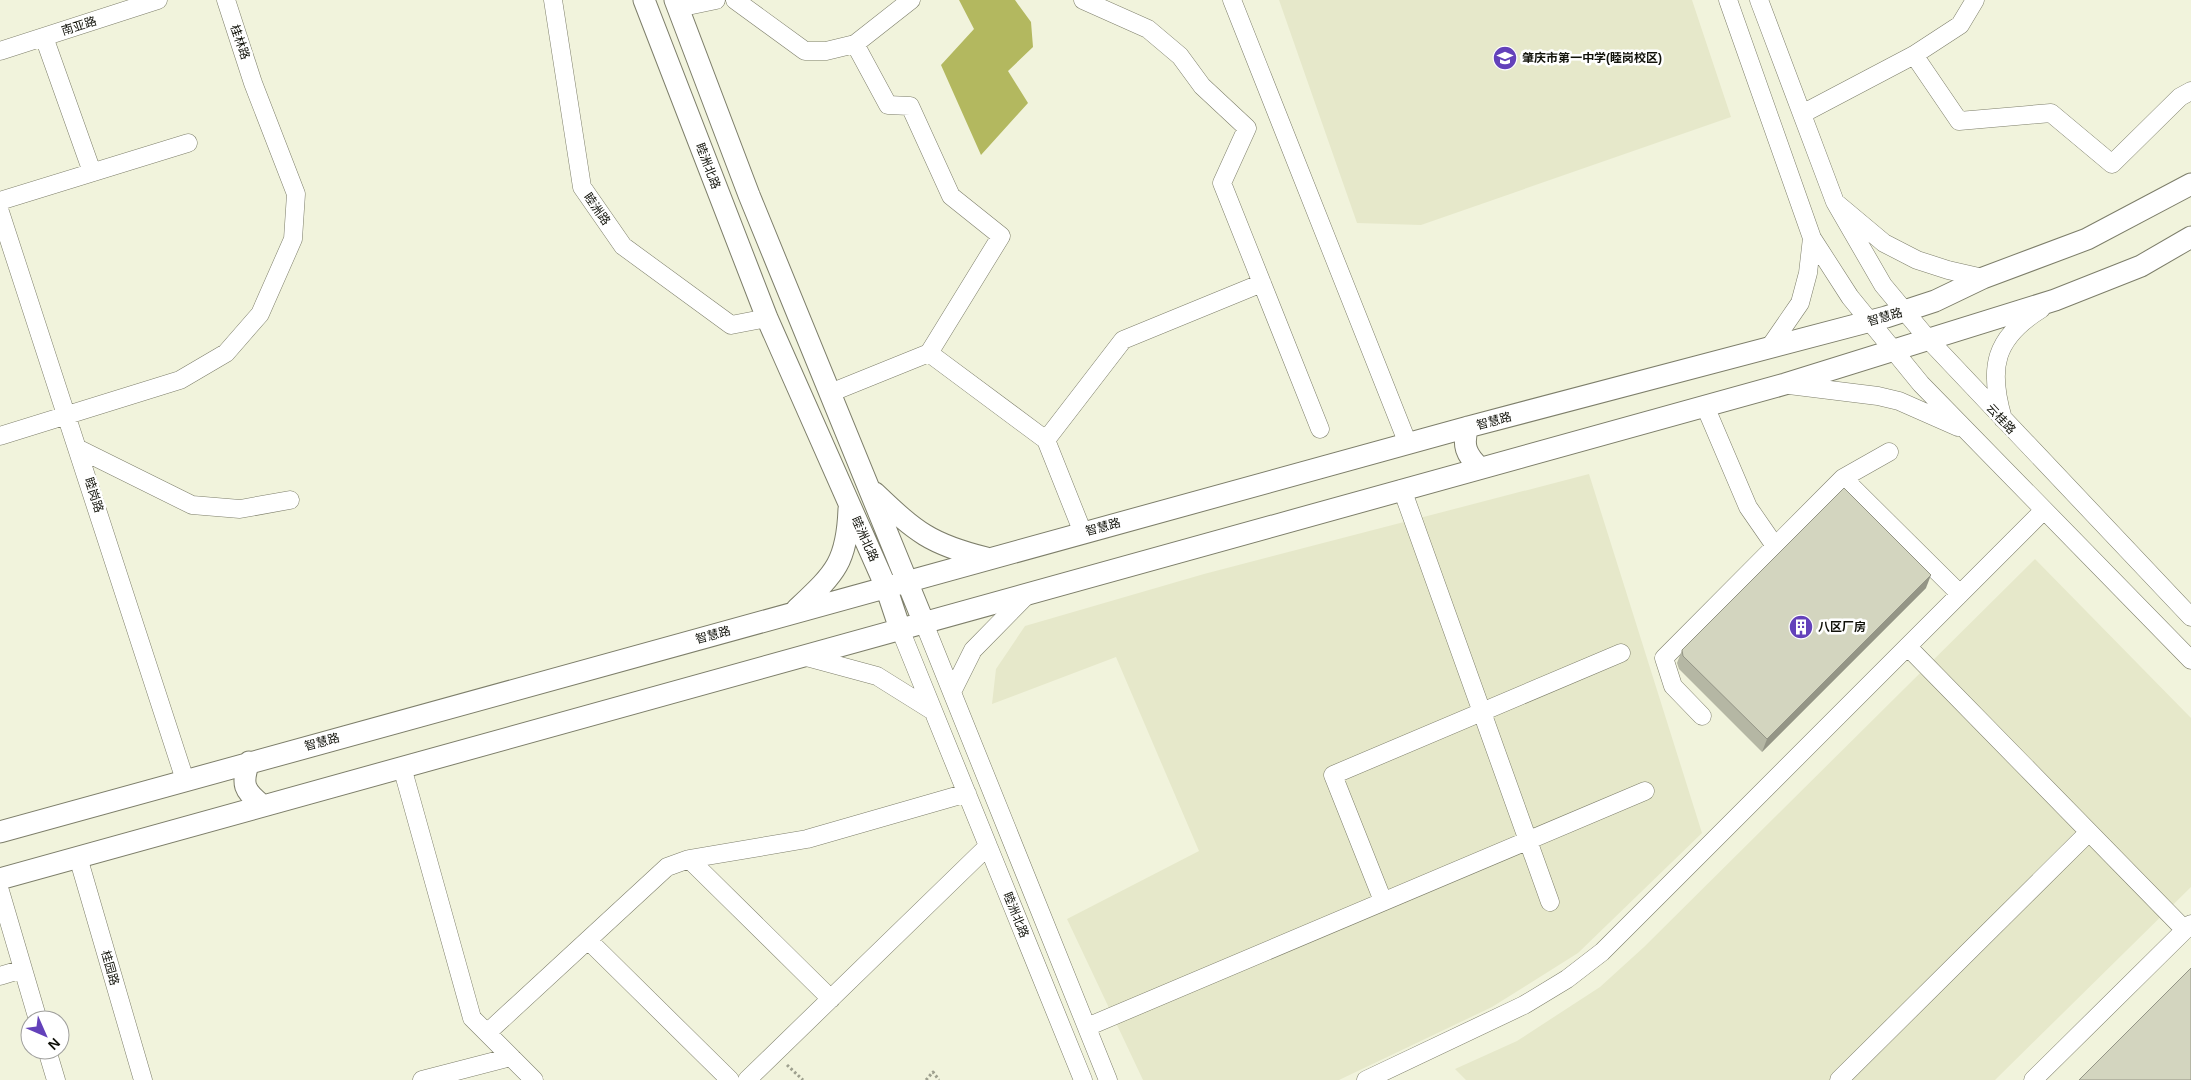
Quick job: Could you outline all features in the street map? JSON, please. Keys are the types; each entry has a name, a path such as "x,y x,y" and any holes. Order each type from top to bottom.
{"main road":[{"name":"睦洲北路","path":"644,0 767,318 886,587 900,629"},
{"name":"睦洲北路","path":"677,4 749,195 924,623"},
{"name":"智慧路","path":"0,832 1468,427 1870,322 1935,301 1983,278 2087,239 2191,184"},
{"path":"0,878 1785,384 2055,300 2141,266 2191,238"},
{"path":"1468,427 1464,440 1468,458 1480,468"},
{"path":"869,487 907,524 927,538 952,549 989,558"},
{"path":"793,613 824,584 840,563 848,535 849,504"},
{"path":"249,762 244,778 248,794 262,805"}],"street":[{"name":"南亚路","path":"0,51 158,0"},
{"name":"桂林路","path":"0,436 180,380 226,353 260,314 294,239 296,194 254,83 226,0"},
{"name":"睦洲路","path":"553,0 582,187 623,246 731,325 767,318"},
{"path":"677,4 716,0"},
{"path":"735,0 805,51 826,52 855,44 910,0"},
{"path":"1083,0 1148,29 1180,56 1202,86 1247,128 1222,183 1320,429"},
{"path":"1232,0 1408,444"},
{"path":"1728,0 1812,238 1850,297 1893,350 1966,430 2191,660"},
{"name":"云桂路","path":"1759,0 1835,202 1883,285 1928,339 2004,422 2191,617"},
{"path":"1802,114 1914,55 1960,24 1975,0"},
{"path":"44,37 92,172"},
{"path":"830,393 929,353 1001,236 951,196 910,106 888,105 855,44"},
{"path":"1914,55 1959,121 2051,114 2112,164 2180,97 2191,90"},
{"path":"0,201 188,143"},
{"path":"1835,202 1884,243 1909,256 1948,270 1983,278"},
{"name":"睦岗路","path":"0,212 68,415 185,780"},
{"path":"1769,348 1800,303 1808,273 1812,238"},
{"path":"1046,440 1123,340 1262,283"},
{"path":"2004,422 1995,392 1999,353 2008,336 2020,322 2055,300"},
{"path":"929,353 1046,440 1083,533"},
{"path":"1785,384 1878,396 1899,401 1966,430"},
{"path":"1705,406 1748,507 1775,546"},
{"path":"79,449 192,505 240,509 290,500"},
{"path":"1702,716 1672,686 1664,658 1843,478 1889,452"},
{"path":"1843,478 1960,594"},
{"path":"1402,489 1550,902"},
{"path":"1366,1080 1524,1005 1567,979 1602,952 2044,510"},
{"path":"952,692 973,650 1029,593"},
{"name":"睦洲北路","path":"924,623 1108,1080"},
{"name":"睦洲北路","path":"900,629 1083,1080"},
{"path":"1908,647 2088,833 2188,927 2033,1080"},
{"path":"1383,902 1333,775 1621,654"},
{"path":"802,656 877,676 933,711"},
{"path":"402,767 472,1018 534,1080"},
{"path":"1087,1027 1645,790"},
{"path":"487,1033 667,867 689,859 807,839 967,793"},
{"path":"1839,1080 2088,833"},
{"path":"747,1080 988,846"},
{"name":"桂园路","path":"78,857 142,1080"},
{"path":"689,859 831,999"},
{"path":"0,891 35,1010"},
{"path":"588,940 730,1080"},
{"path":"0,976 23,969"},
{"path":"422,1080 511,1057"},
{"path":"50,1060 56,1080"}],"path":[{"path":"775,1053 803,1080"},
{"path":"926,1080 934,1072 939,1080"}],"shaded area":[{"path":"959,0 1015,0 1031,22 1033,47 1008,71 1028,103 981,155 941,65 974,29"},
{"name":"肇庆市第一中学(睦岗校区)","path":"1279,0 1692,0 1731,117 1421,225 1357,223"},
{"path":"1589,474 1702,833 1578,953 1492,1007 1339,1080 1143,1080 1067,919 1199,851 1116,657 992,704 996,669 1025,626 1204,574"},
{"path":"2035,559 2191,718 2191,887 1995,1080 1466,1080 1455,1069 1517,1041 1600,987 1644,947"}],"building":[{"name":"八区厂房","path":"1844,488 1931,575 1767,739 1683,656 1682,650"},
{"path":"2191,968 2191,1080 2079,1080"}],"place":[{"name":"肇庆市第一中学(睦岗校区)","path":"1505,58"},
{"name":"八区厂房","path":"1801,627"}]}
